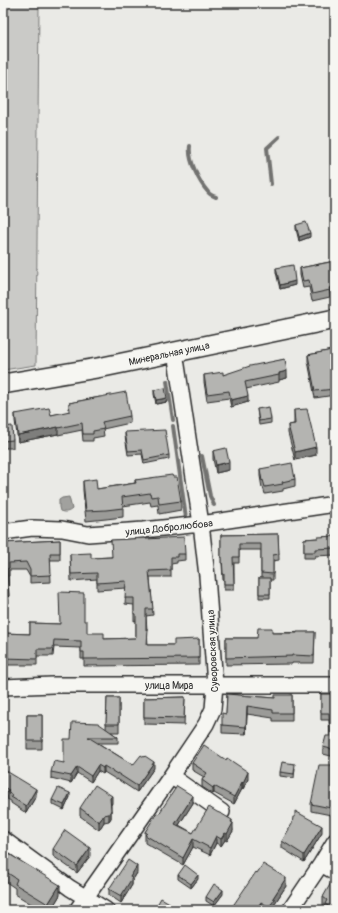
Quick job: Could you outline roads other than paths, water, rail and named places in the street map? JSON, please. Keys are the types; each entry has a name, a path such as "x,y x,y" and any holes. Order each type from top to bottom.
{"main road":[{"name":"Минеральная улица","path":"3,384 103,367 335,319"}],"street":[{"name":"Суворовская улица","path":"82,904 206,724 213,709 215,685 207,576 176,352"},
{"name":"улица Добролюбова","path":"3,532 32,528 62,529 88,534 143,530 201,524 335,504"},
{"name":"улица Мира","path":"3,687 53,685 335,685"},
{"path":"171,776 222,812"},
{"path":"3,839 70,888 82,904 106,910"},
{"path":"290,910 335,841"},
{"path":"321,864 335,872"}],"waterway":[{"path":"271,184 267,148 279,137"},
{"path":"190,146 192,164 198,177 209,193 216,197"},
{"path":"167,381 173,420"},
{"path":"173,426 186,518"},
{"path":"202,456 210,496 214,505"}]}
